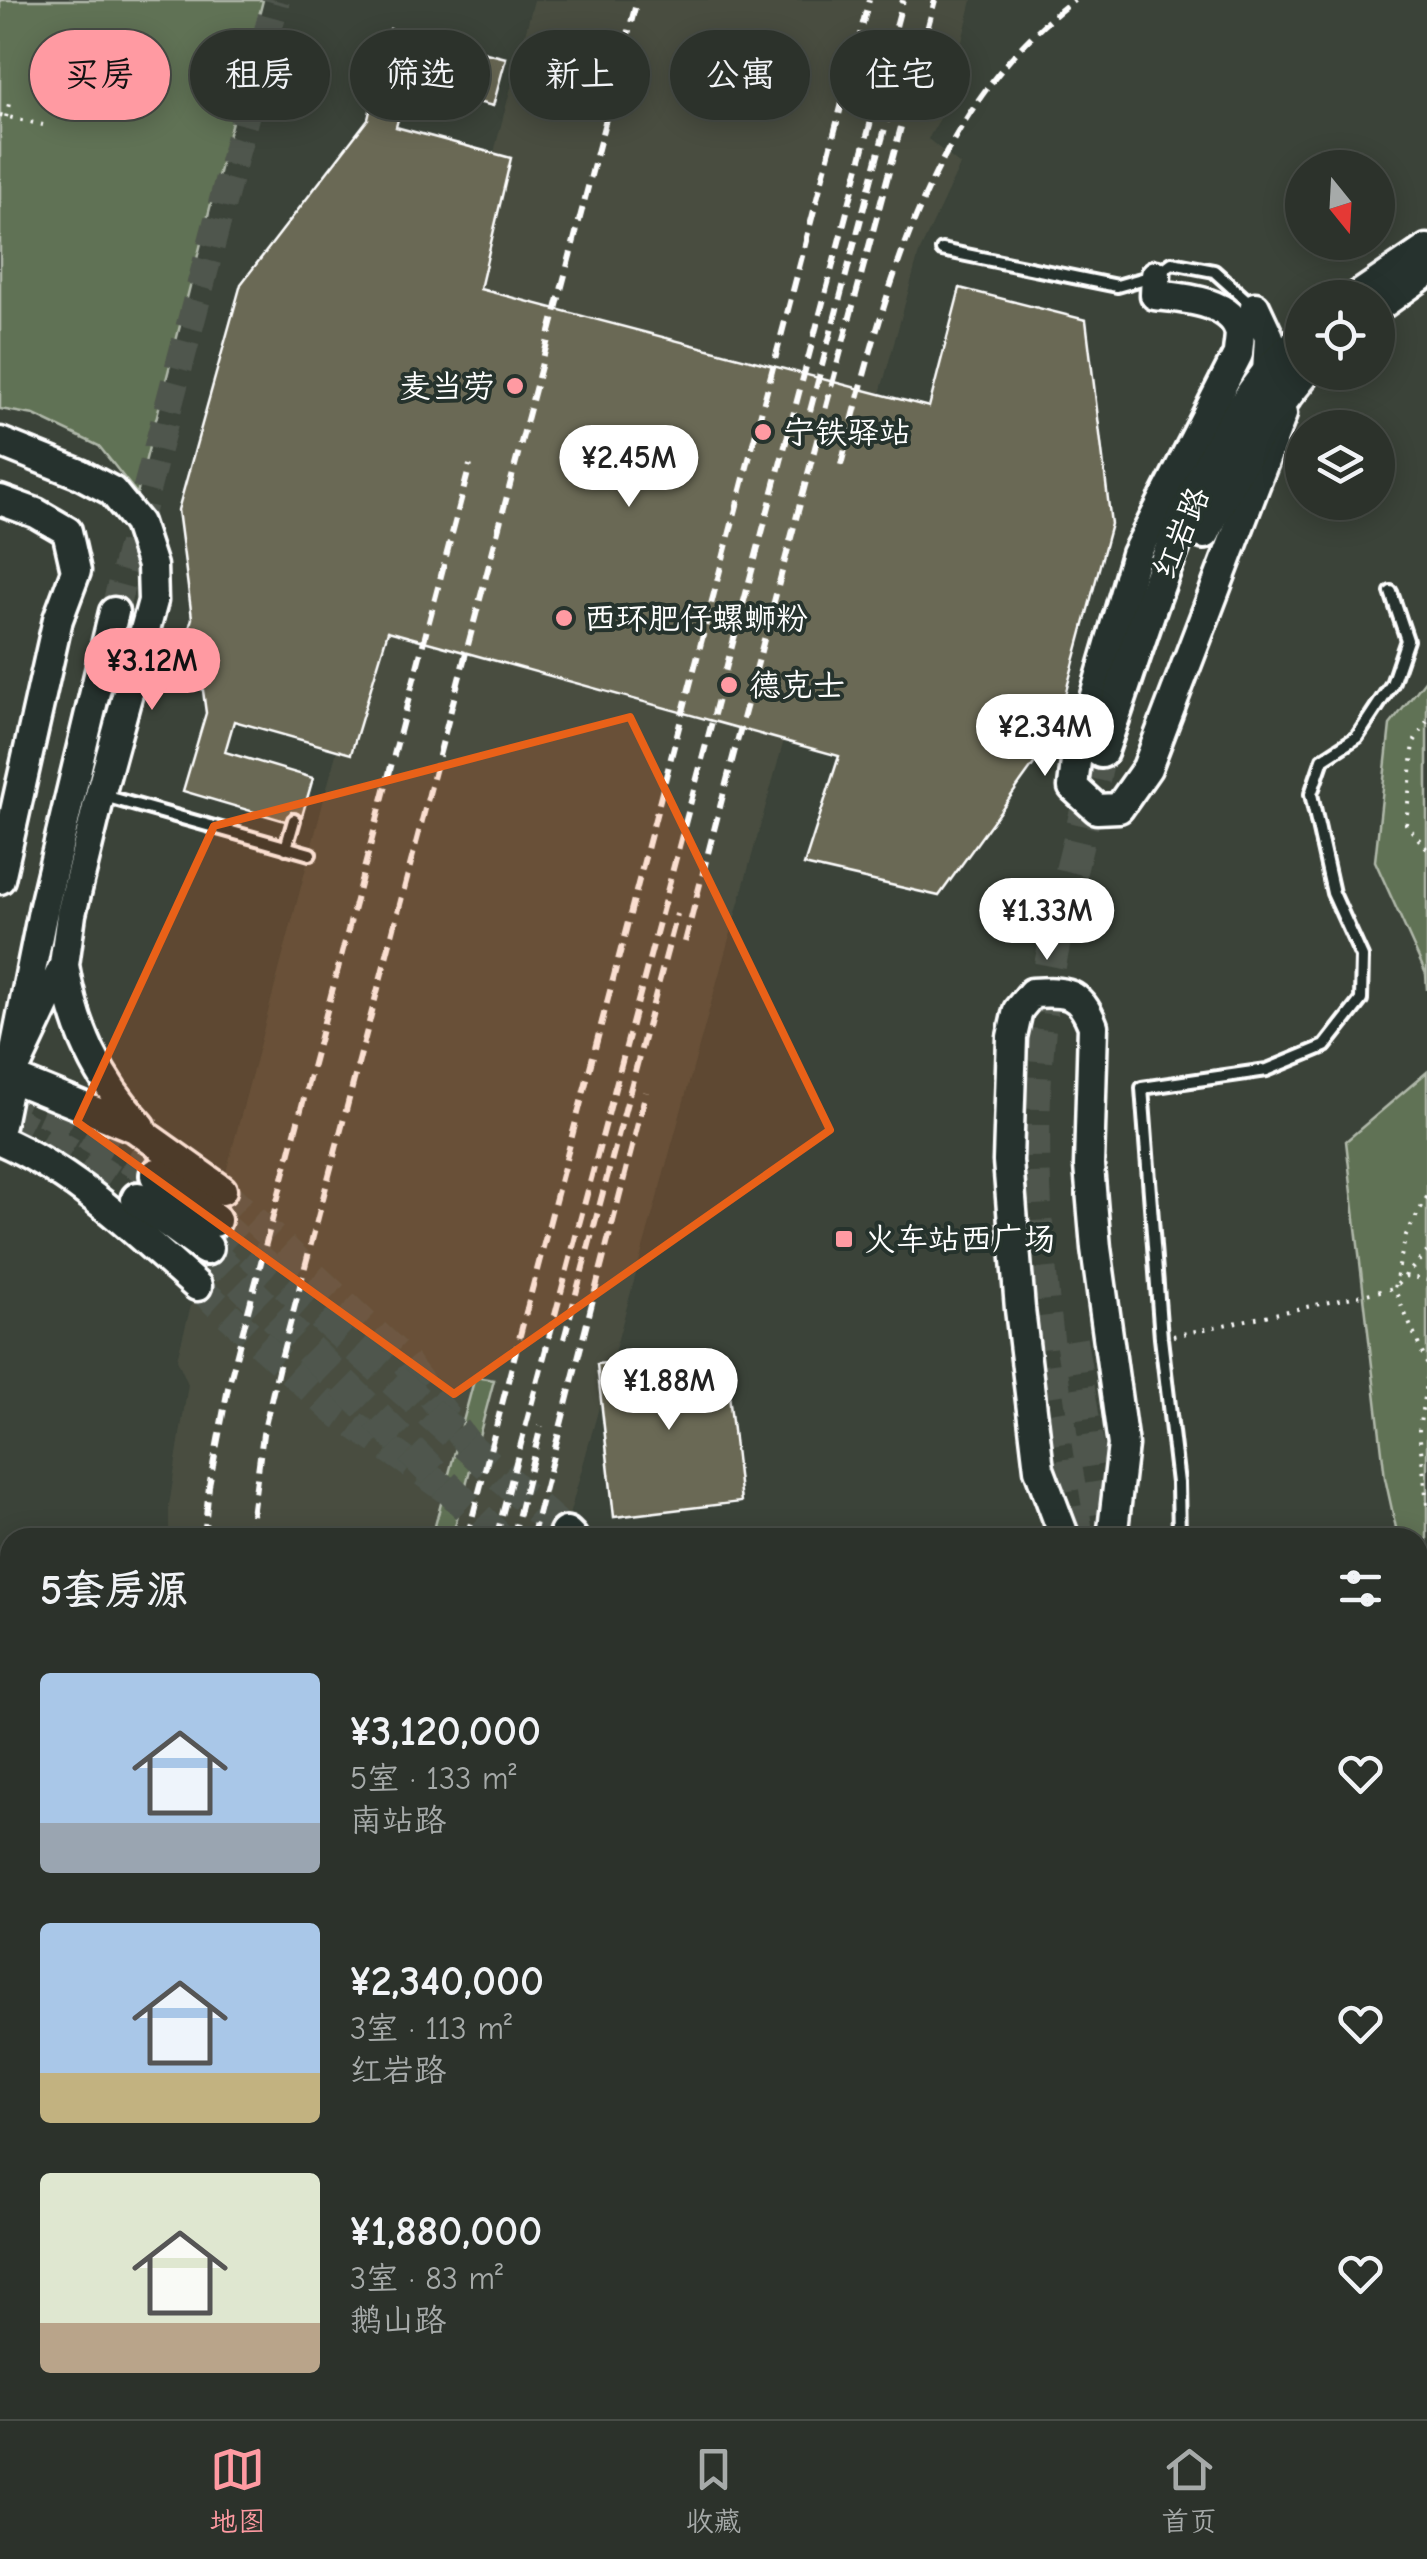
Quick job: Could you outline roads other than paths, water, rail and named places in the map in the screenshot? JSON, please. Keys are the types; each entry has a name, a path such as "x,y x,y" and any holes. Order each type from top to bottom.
{"main road":[{"name":"红岩路","path":"1113,752 1165,567 1208,471 1235,419 1285,380"},
{"path":"147,1187 214,1219"}],"street":[{"path":"1381,280 1427,249"},
{"path":"1395,296 1427,272"},
{"path":"1156,275 1154,295 1194,300 1229,314 1240,332 1238,354 1136,554 1076,761 1073,786 1098,809 1119,808 1148,768 1285,387"},
{"path":"1255,307 1285,372"},
{"path":"1238,354 1285,336"},
{"path":"0,442 112,491 138,522 152,566 153,601 100,795 71,914 64,965 68,992 96,1068 214,1219"},
{"path":"0,500 36,513 67,531 76,571 58,619 0,880"},
{"path":"0,1125 6,1075 114,612"},
{"path":"6,1075 64,965"},
{"path":"1061,1528 1039,1469 1008,1161 1008,1066 1018,1010 1032,993 1060,991 1077,998 1093,1026 1089,1166 1123,1445 1113,1528"},
{"path":"6,1075 117,1119 152,1138"},
{"path":"0,1140 30,1154 96,1198 196,1286"}],"lane":[{"path":"942,250 1116,286 1156,275 1172,263 1214,271 1255,307 1285,325"},
{"path":"1179,1528 1142,1088 1267,1070 1325,1046 1361,1000 1362,957 1333,893 1310,794 1323,759 1357,737 1392,684 1407,640 1391,592"},
{"path":"100,795 310,854"},
{"path":"286,848 294,820"}],"tunnel":[{"path":"114,612 276,0"},
{"path":"1076,1528 1047,1333 1035,1193 1034,1123 1046,987 1101,751"},
{"path":"0,1090 55,1115 157,1175"},
{"path":"0,1116 71,1154 138,1199"},
{"path":"222,1190 401,1357 480,1459"},
{"path":"214,1220 559,1528"},
{"path":"206,1248 489,1528"},
{"path":"197,1286 333,1410 459,1498"},
{"path":"1071,1340 1101,1528"}],"railway":[{"path":"250,1528 263,1434 278,1370 637,0"},
{"path":"470,1528 869,0"},
{"path":"499,1528 903,0"},
{"path":"685,942 935,0"},
{"path":"841,465 895,274 918,211 947,151 982,95 1024,44 1074,0"},
{"path":"810,411 887,120"},
{"path":"205,1528 228,1388 470,465"},
{"path":"564,1339 677,914"},
{"path":"535,1528 646,1092"},
{"path":"516,1528 541,1426"}],"place":[{"name":"麦当劳","path":"515,386"},
{"name":"宁铁驿站","path":"763,432"},
{"name":"西环肥仔螺蛳粉","path":"564,618"},
{"name":"德克士","path":"729,685"},
{"name":"火车站西广场","path":"844,1239"}]}
